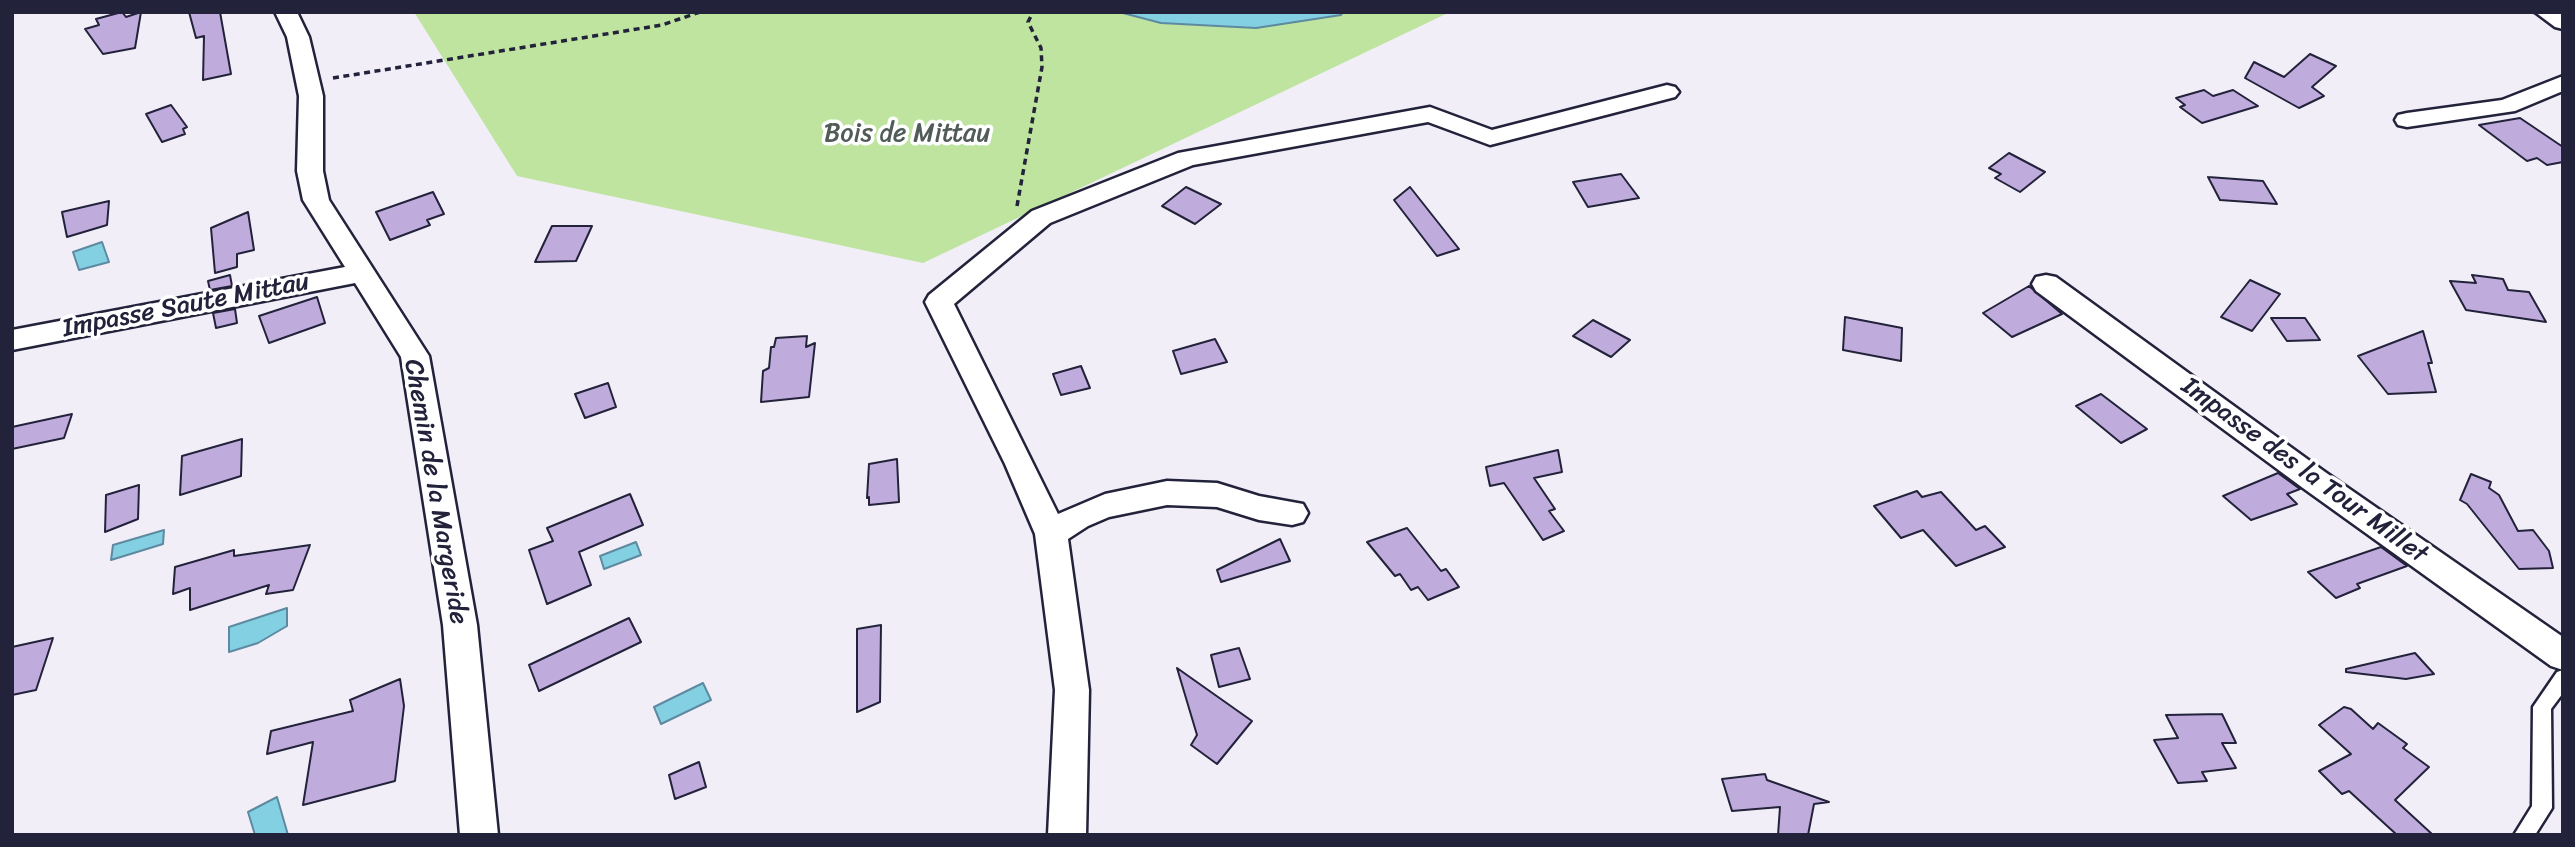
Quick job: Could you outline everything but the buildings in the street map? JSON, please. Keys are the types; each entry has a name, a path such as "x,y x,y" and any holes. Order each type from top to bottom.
{"street":[{"name":"Chemin de la Margeride","path":"286,12 298,37 311,96 310,171 316,200 345,244 359,273 415,356 460,625 479,835"},
{"path":"2546,12 2563,22"},
{"path":"2407,120 2507,106 2563,83"},
{"path":"1067,835 1072,690 1051,534 1020,464 939,302 1041,218 1187,158 1430,114 1490,138 1667,92"},
{"name":"Impasse Saute Mittau","path":"12,340 359,273"},
{"name":"Impasse des la Tour Millet","path":"2046,284 2314,480 2563,656"},
{"path":"1051,534 1077,517 1105,506 1167,493 1217,495 1259,508 1292,513"}],"lane":[{"path":"2524,835 2542,808 2542,706 2563,678"}],"path":[{"path":"308,82 662,25 701,12"},
{"path":"1016,238 1017,199 1042,67 1041,48 1028,22 1033,12"}],"green space":[{"name":"Bois de Mittau","path":"414,12 1450,12 923,263 517,176"}],"water":[{"path":"1119,12 1343,12 1341,15 1256,28 1161,23"},
{"path":"102,242 109,262 79,270 73,252"},
{"path":"164,530 163,544 111,560 113,545"},
{"path":"636,542 641,555 604,569 600,556"},
{"path":"287,608 287,626 258,643 229,652 229,627"},
{"path":"703,683 711,700 661,724 654,707"},
{"path":"277,797 288,835 255,835 248,812"}]}
